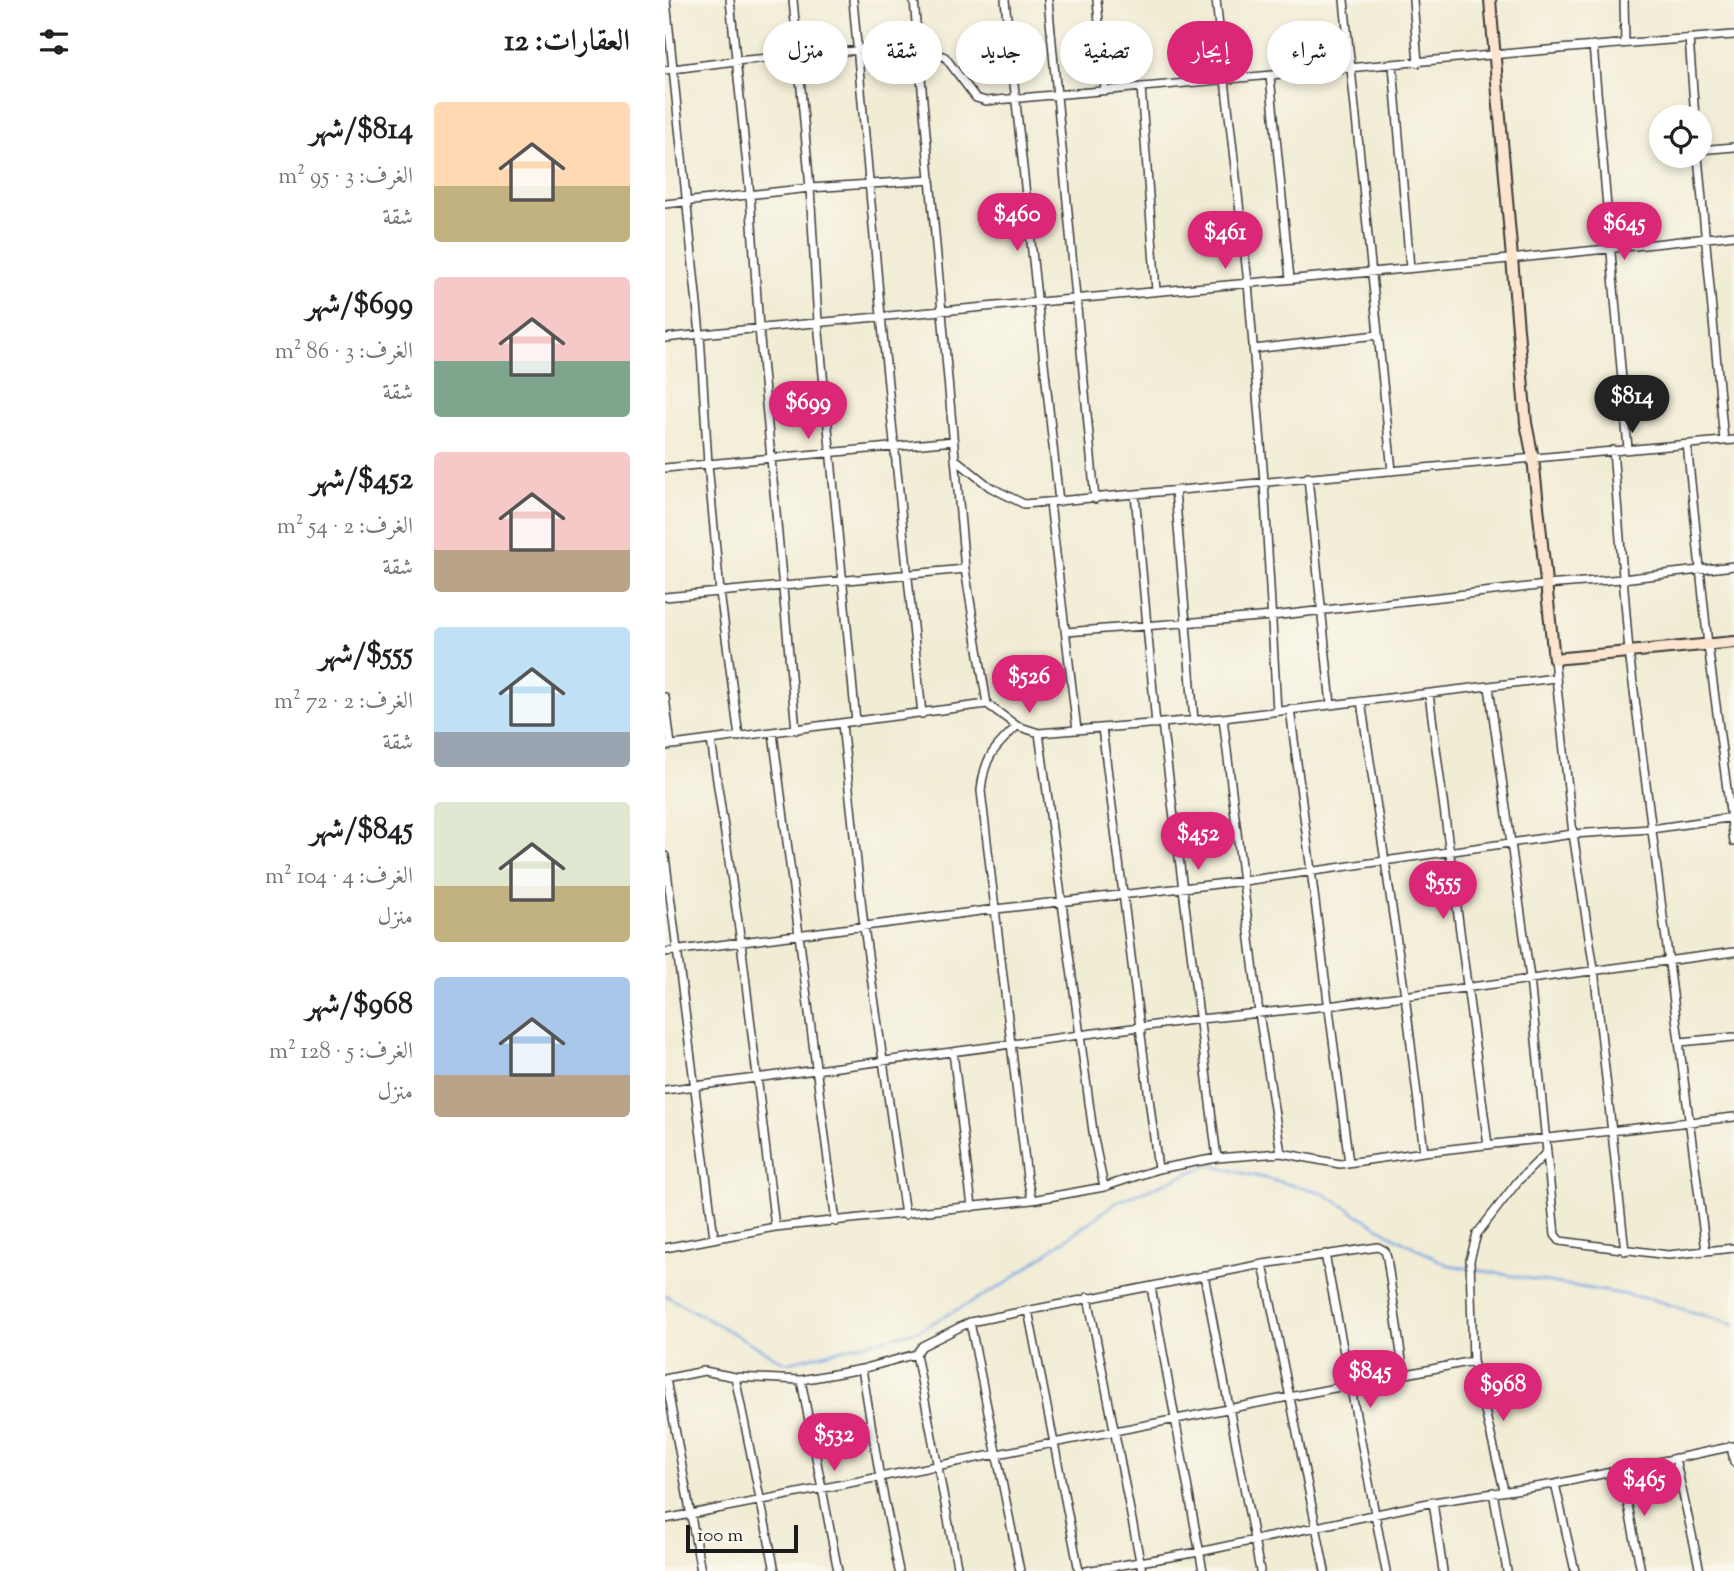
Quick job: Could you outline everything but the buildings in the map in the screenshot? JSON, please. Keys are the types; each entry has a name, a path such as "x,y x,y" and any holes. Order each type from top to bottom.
{"street":[{"path":"666,0 669,69 687,202 700,334 720,592 739,737"},
{"path":"730,0 750,195 759,328 796,730"},
{"path":"793,0 795,21"},
{"path":"853,0 881,316 922,714"},
{"path":"914,0 916,21"},
{"path":"1005,0 1077,730"},
{"path":"1048,0 1095,499"},
{"path":"1097,0 1105,90"},
{"path":"1216,0 1219,21"},
{"path":"1344,0 1346,21"},
{"path":"1413,0 1417,63"},
{"path":"1490,0 1526,423 1533,458 1573,834 1594,969 1625,1251"},
{"path":"1624,0 1625,43"},
{"path":"1351,69 1593,45 1734,35"},
{"path":"1689,38 1694,105"},
{"path":"1593,45 1628,449"},
{"path":"848,52 862,51"},
{"path":"942,56 976,98 986,100 1177,84"},
{"path":"669,69 763,58"},
{"path":"1393,65 1410,268"},
{"path":"1351,79 1392,471"},
{"path":"801,84 818,322 856,722"},
{"path":"922,84 965,569 987,704 1017,726 1039,733 1223,718 1555,678"},
{"path":"1226,84 1254,349 1277,711"},
{"path":"1271,84 1290,279"},
{"path":"1141,87 1156,291"},
{"path":"1712,149 1734,147"},
{"path":"1699,168 1724,441"},
{"path":"665,204 810,188 931,180"},
{"path":"665,338 942,310 1610,250 1734,235"},
{"path":"1254,349 1377,335"},
{"path":"955,459 990,487 1024,504 1734,440"},
{"path":"665,468 954,441"},
{"path":"1687,444 1734,842"},
{"path":"1613,450 1629,652 1706,1251"},
{"path":"1308,477 1331,705"},
{"path":"1175,490 1194,721"},
{"path":"1135,494 1147,627 1217,1158"},
{"path":"1066,632 1272,616 1546,584 1622,579 1734,566"},
{"path":"665,597 965,569"},
{"path":"1554,659 1734,642"},
{"path":"1489,687 1530,978 1555,1235 1560,1241 1668,1255 1734,1248"},
{"path":"1429,694 1488,1145"},
{"path":"665,697 668,746 987,704"},
{"path":"1361,701 1405,995 1424,1152"},
{"path":"1290,709 1349,1163"},
{"path":"1223,718 1259,1013 1281,1153"},
{"path":"842,724 865,927 905,1215"},
{"path":"1017,726 992,750 983,769 981,791 1027,1178 1032,1200"},
{"path":"1102,728 1158,1169"},
{"path":"773,733 836,1222"},
{"path":"1039,733 1079,1036 1104,1187"},
{"path":"711,740 741,942 775,1227"},
{"path":"665,952 996,909 1244,881 1573,834 1651,829 1733,817"},
{"path":"665,856 713,1237"},
{"path":"665,1090 1199,1018 1328,1006 1734,952"},
{"path":"1680,1042 1734,1037"},
{"path":"953,1052 972,1207"},
{"path":"665,1248 775,1227 1032,1200 1104,1187 1158,1169 1217,1158 1281,1153 1340,1164 1734,1117"},
{"path":"1504,1490 1473,1362 1470,1260 1478,1234 1510,1192 1547,1152"},
{"path":"701,1571 665,1379 704,1371 735,1377 801,1380 862,1369 916,1354 922,1346 970,1322 1263,1264 1378,1247 1385,1251 1404,1374"},
{"path":"1325,1254 1386,1571"},
{"path":"1263,1264 1325,1571"},
{"path":"1204,1275 1260,1571"},
{"path":"1151,1287 1203,1571"},
{"path":"1088,1297 1142,1571"},
{"path":"1028,1310 1079,1571"},
{"path":"970,1322 1020,1571"},
{"path":"916,1354 958,1571"},
{"path":"665,1519 1473,1362"},
{"path":"862,1369 899,1571"},
{"path":"735,1377 775,1571"},
{"path":"801,1380 838,1571"},
{"path":"1086,1571 1199,1552 1433,1502 1555,1484 1732,1446 1734,1462"},
{"path":"1675,1458 1700,1571"},
{"path":"1621,1470 1640,1571"},
{"path":"1555,1484 1576,1571"},
{"path":"1493,1492 1507,1571"},
{"path":"1433,1502 1443,1571"}],"waterway":[{"path":"665,1295 786,1363 919,1330 1003,1285 1117,1202 1209,1165 1321,1192 1393,1236 1448,1265 1651,1299 1734,1325"}]}
